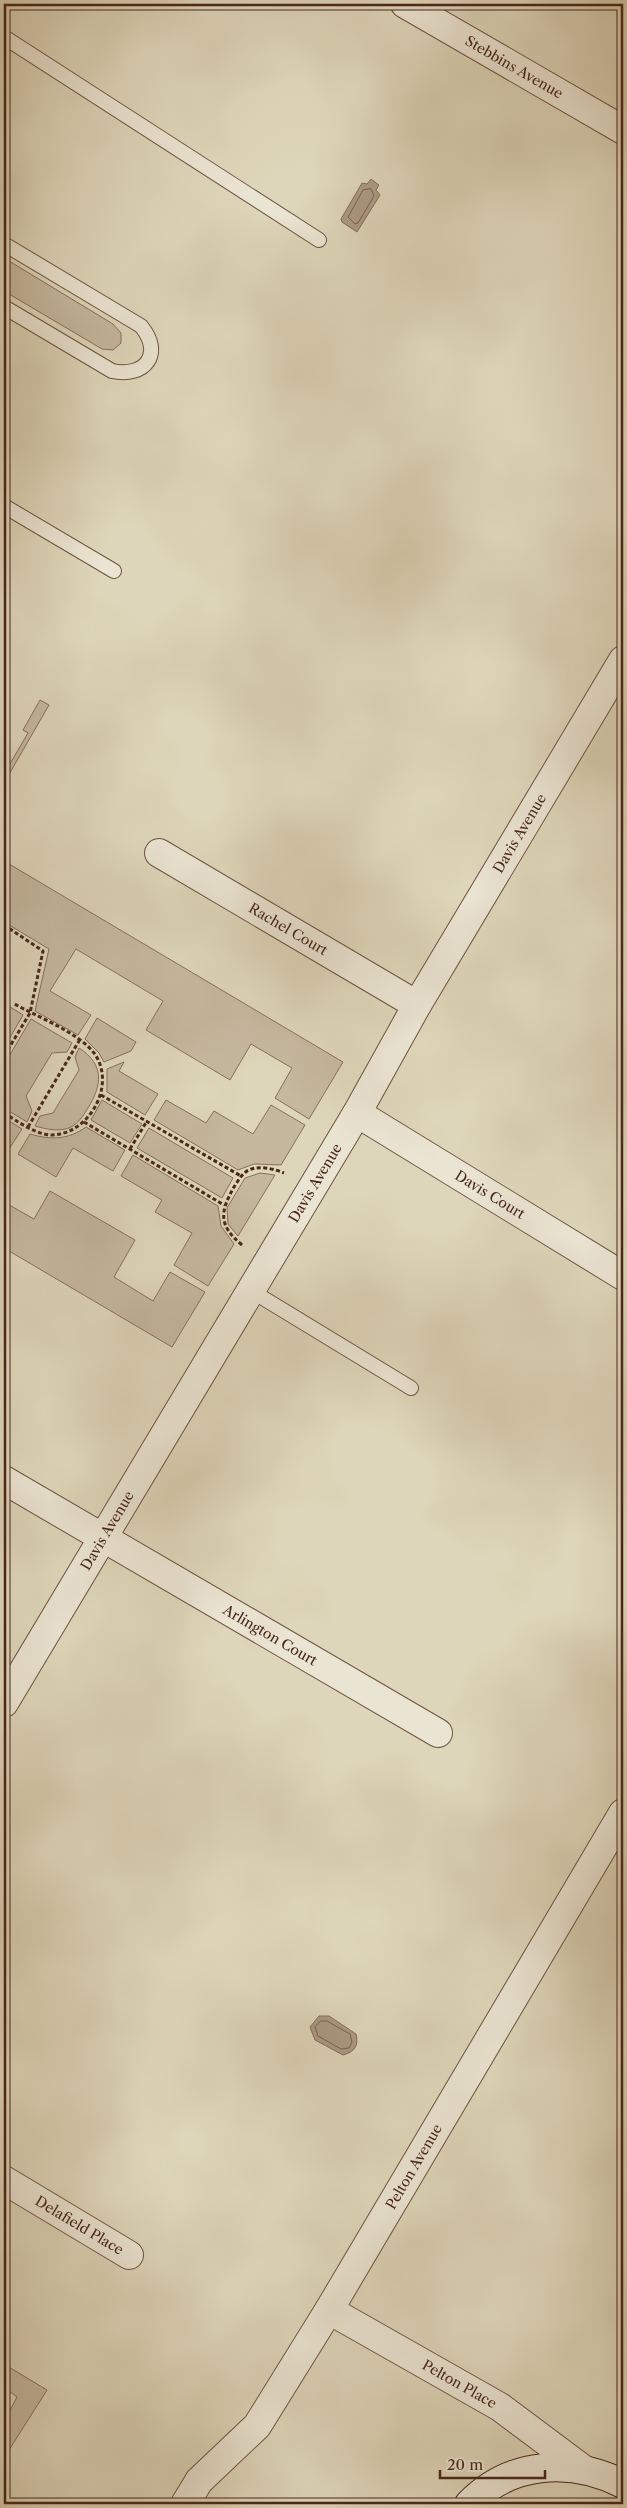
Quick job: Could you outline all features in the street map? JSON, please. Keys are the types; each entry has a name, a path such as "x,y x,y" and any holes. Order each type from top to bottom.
{"street":[{"name":"Stebbins Avenue","path":"405,4 623,130"},
{"name":"Davis Avenue","path":"4,1703 357,1113 417,1005 623,660"},
{"name":"Rachel Court","path":"159,853 417,1005"},
{"name":"Davis Court","path":"357,1113 623,1276"},
{"name":"Arlington Court","path":"4,1480 438,1733"},
{"name":"Pelton Avenue","path":"185,2504 199,2481 257,2426 329,2310 623,1813"},
{"name":"Delafield Place","path":"4,2180 129,2255"},
{"name":"Pelton Place","path":"329,2310 500,2407 583,2469"},
{"path":"469,2504 492,2484 521,2472 550,2466 583,2469 623,2484"}],"lane":[{"path":"4,37 319,240"},
{"path":"4,244 141,326 150,342 152,352 149,361 143,367 133,372 112,371 4,307"},
{"path":"4,506 114,571"},
{"path":"250,1290 411,1388"}],"path":[{"path":"4,925 43,950 30,1013 4,1056"},
{"path":"4,1113 28,1127 50,1135 67,1133 84,1122 101,1095 101,1065 93,1052 79,1041 13,1003"},
{"path":"28,1127 79,1041"},
{"path":"101,1095 241,1176"},
{"path":"130,1149 147,1121"},
{"path":"84,1122 224,1205"},
{"path":"242,1245 226,1227 223,1219 224,1205 241,1176 248,1170 255,1169 275,1170 285,1174"}],"shaded area":[{"path":"4,258 113,324 121,333 121,343 113,350 102,349 4,291"},
{"path":"40,700 49,705 4,783 4,774 28,733 23,730"},
{"path":"4,861 343,1062 309,1119 275,1098 292,1068 251,1044 230,1080 146,1030 163,1001 76,949 50,991 91,1015 78,1035 35,1011 49,949 4,922"},
{"path":"7,1005 23,1015 4,1048 4,1010"},
{"path":"97,1018 136,1042 131,1051 104,1062 99,1053 85,1039"},
{"path":"31,1019 72,1043 67,1052 52,1053 26,1096 32,1111 27,1122 4,1108 4,1065"},
{"path":"79,1048 93,1061 97,1068 98,1083 93,1100 78,1122 69,1128 56,1130 35,1126 40,1116 53,1113 79,1070 75,1057"},
{"path":"124,1062 119,1071 158,1094 145,1115 107,1092 107,1069"},
{"path":"102,1100 142,1124 130,1143 91,1120"},
{"path":"166,1100 206,1123 214,1111 253,1134 271,1105 305,1125 281,1165 254,1164 238,1170 154,1120"},
{"path":"4,1118 22,1129 9,1149 4,1146"},
{"path":"86,1127 125,1150 113,1171 73,1148 56,1177 18,1154 30,1134 59,1138 66,1137"},
{"path":"149,1128 233,1178 222,1198 137,1148"},
{"path":"133,1155 218,1206 221,1226 234,1244 208,1286 174,1265 192,1233 155,1212 162,1200 121,1176"},
{"path":"260,1173 275,1175 238,1236 228,1224 227,1208 245,1178"},
{"path":"50,1191 135,1240 114,1277 153,1301 170,1272 205,1292 172,1347 4,1248 4,1202 34,1219"},
{"path":"4,2364 47,2390 4,2458 4,2422 17,2397 4,2387"}],"water":[{"path":"371,179 379,185 376,190 380,195 357,232 342,222 341,219 362,183 367,184"},
{"path":"319,2016 329,2016 356,2034 355,2048 343,2055 315,2040 310,2027"}]}
